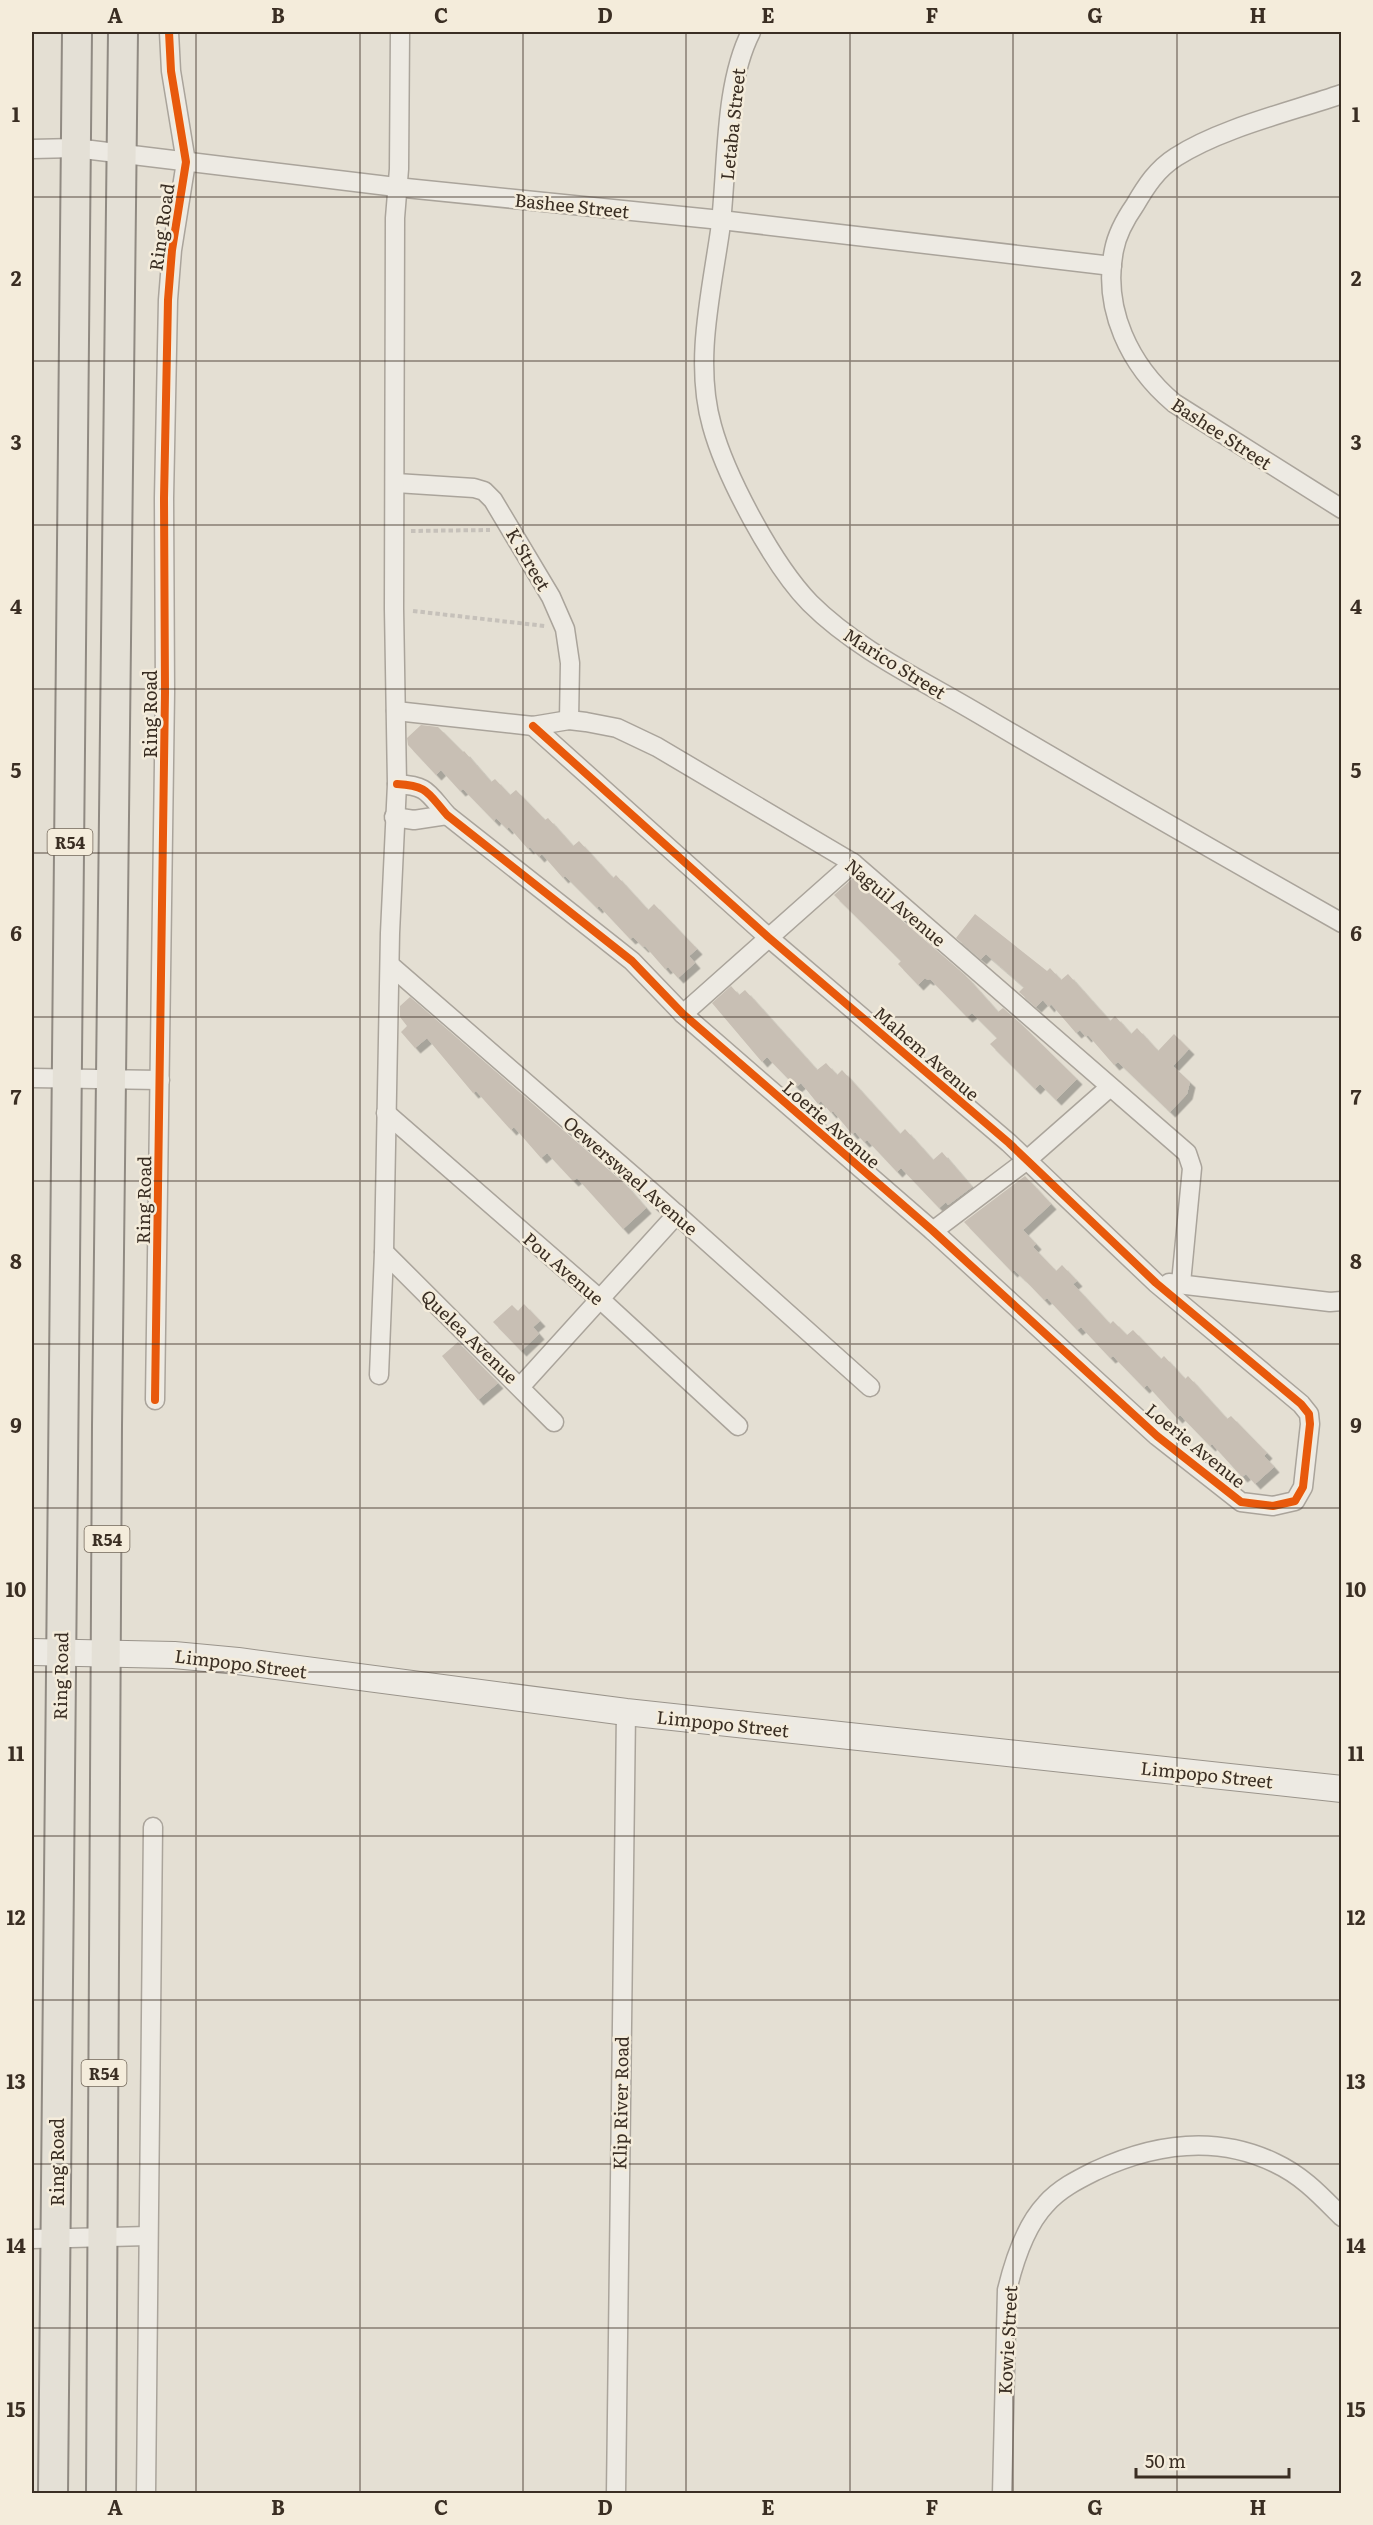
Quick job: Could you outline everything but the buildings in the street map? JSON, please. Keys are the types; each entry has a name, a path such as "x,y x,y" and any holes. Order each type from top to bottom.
{"main road":[{"name":"Ring Road","path":"53,2493 43,2238 61,1652 76,32"},
{"name":"Ring Road","path":"101,2493 106,1652 123,32"}],"street":[{"name":"Ring Road","path":"155,1400 168,300 172,250 186,162 171,71 169,32"},
{"path":"379,1375 394,817 397,784 394,609 396,187 400,156 400,32"},
{"name":"Letaba Street","path":"721,220 734,75 751,32"},
{"name":"Bashee Street","path":"1341,94 1203,141 1167,163 1147,183 1124,224 1114,249 1112,266 1113,302 1122,334 1140,368 1159,391 1174,403 1341,509"},
{"name":"Bashee Street","path":"32,149 75,148 396,187 721,220 1112,266"},
{"name":"Marico Street","path":"721,220 704,355 706,394 711,424 739,492 779,562 800,592 821,613 859,643 1029,744 1341,923"},
{"name":"K Street","path":"396,483 484,491 493,500 551,597 565,629 571,670 569,720"},
{"name":"Naguil Avenue","path":"396,711 533,726 569,720 601,724 634,735 853,863 1110,1087 1173,1138 1191,1160 1181,1283"},
{"name":"Mahem Avenue","path":"533,726 768,937 1027,1160 1156,1283 1301,1404"},
{"name":"Loerie Avenue","path":"397,784 411,784 424,790 447,815 632,961 683,1014 933,1231 1157,1436 1241,1502 1254,1505 1281,1505 1298,1498 1303,1487 1310,1424 1309,1414 1301,1404"},
{"path":"394,817 414,820 447,815"},
{"path":"683,1014 853,863"},
{"name":"Oewerswael Avenue","path":"390,965 677,1214 870,1387"},
{"path":"32,1078 160,1080"},
{"path":"933,1231 1027,1160 1110,1087"},
{"name":"Pou Avenue","path":"386,1113 601,1300 738,1426"},
{"path":"521,1386 677,1214"},
{"name":"Quelea Avenue","path":"384,1252 521,1386 554,1422"},
{"path":"1156,1283 1181,1283 1330,1302 1341,1301"},
{"name":"Limpopo Street","path":"32,1652 106,1652 238,1661 626,1712 1341,1789"},
{"name":"Klip River Road","path":"616,2493 626,1712"},
{"path":"146,2493 153,1827"},
{"name":"Kowie Street","path":"1002,2493 1007,2290 1015,2262 1029,2230 1044,2205 1055,2195 1079,2179 1142,2152 1171,2146 1198,2146 1237,2151 1274,2162 1307,2182 1341,2217"},
{"path":"43,2238 148,2236"}],"path":[{"path":"395,531 512,530"},
{"path":"394,609 565,629"}],"cycle path":[{"path":"155,1400 168,300 172,250 186,162 171,71 169,32"},
{"path":"397,784 415,786 426,792 447,815 632,961 683,1014 933,1231 1157,1436 1241,1502 1273,1506 1295,1501 1303,1487 1310,1424 1309,1414 1301,1404 1156,1283 1009,1143 768,937 533,726"}]}
